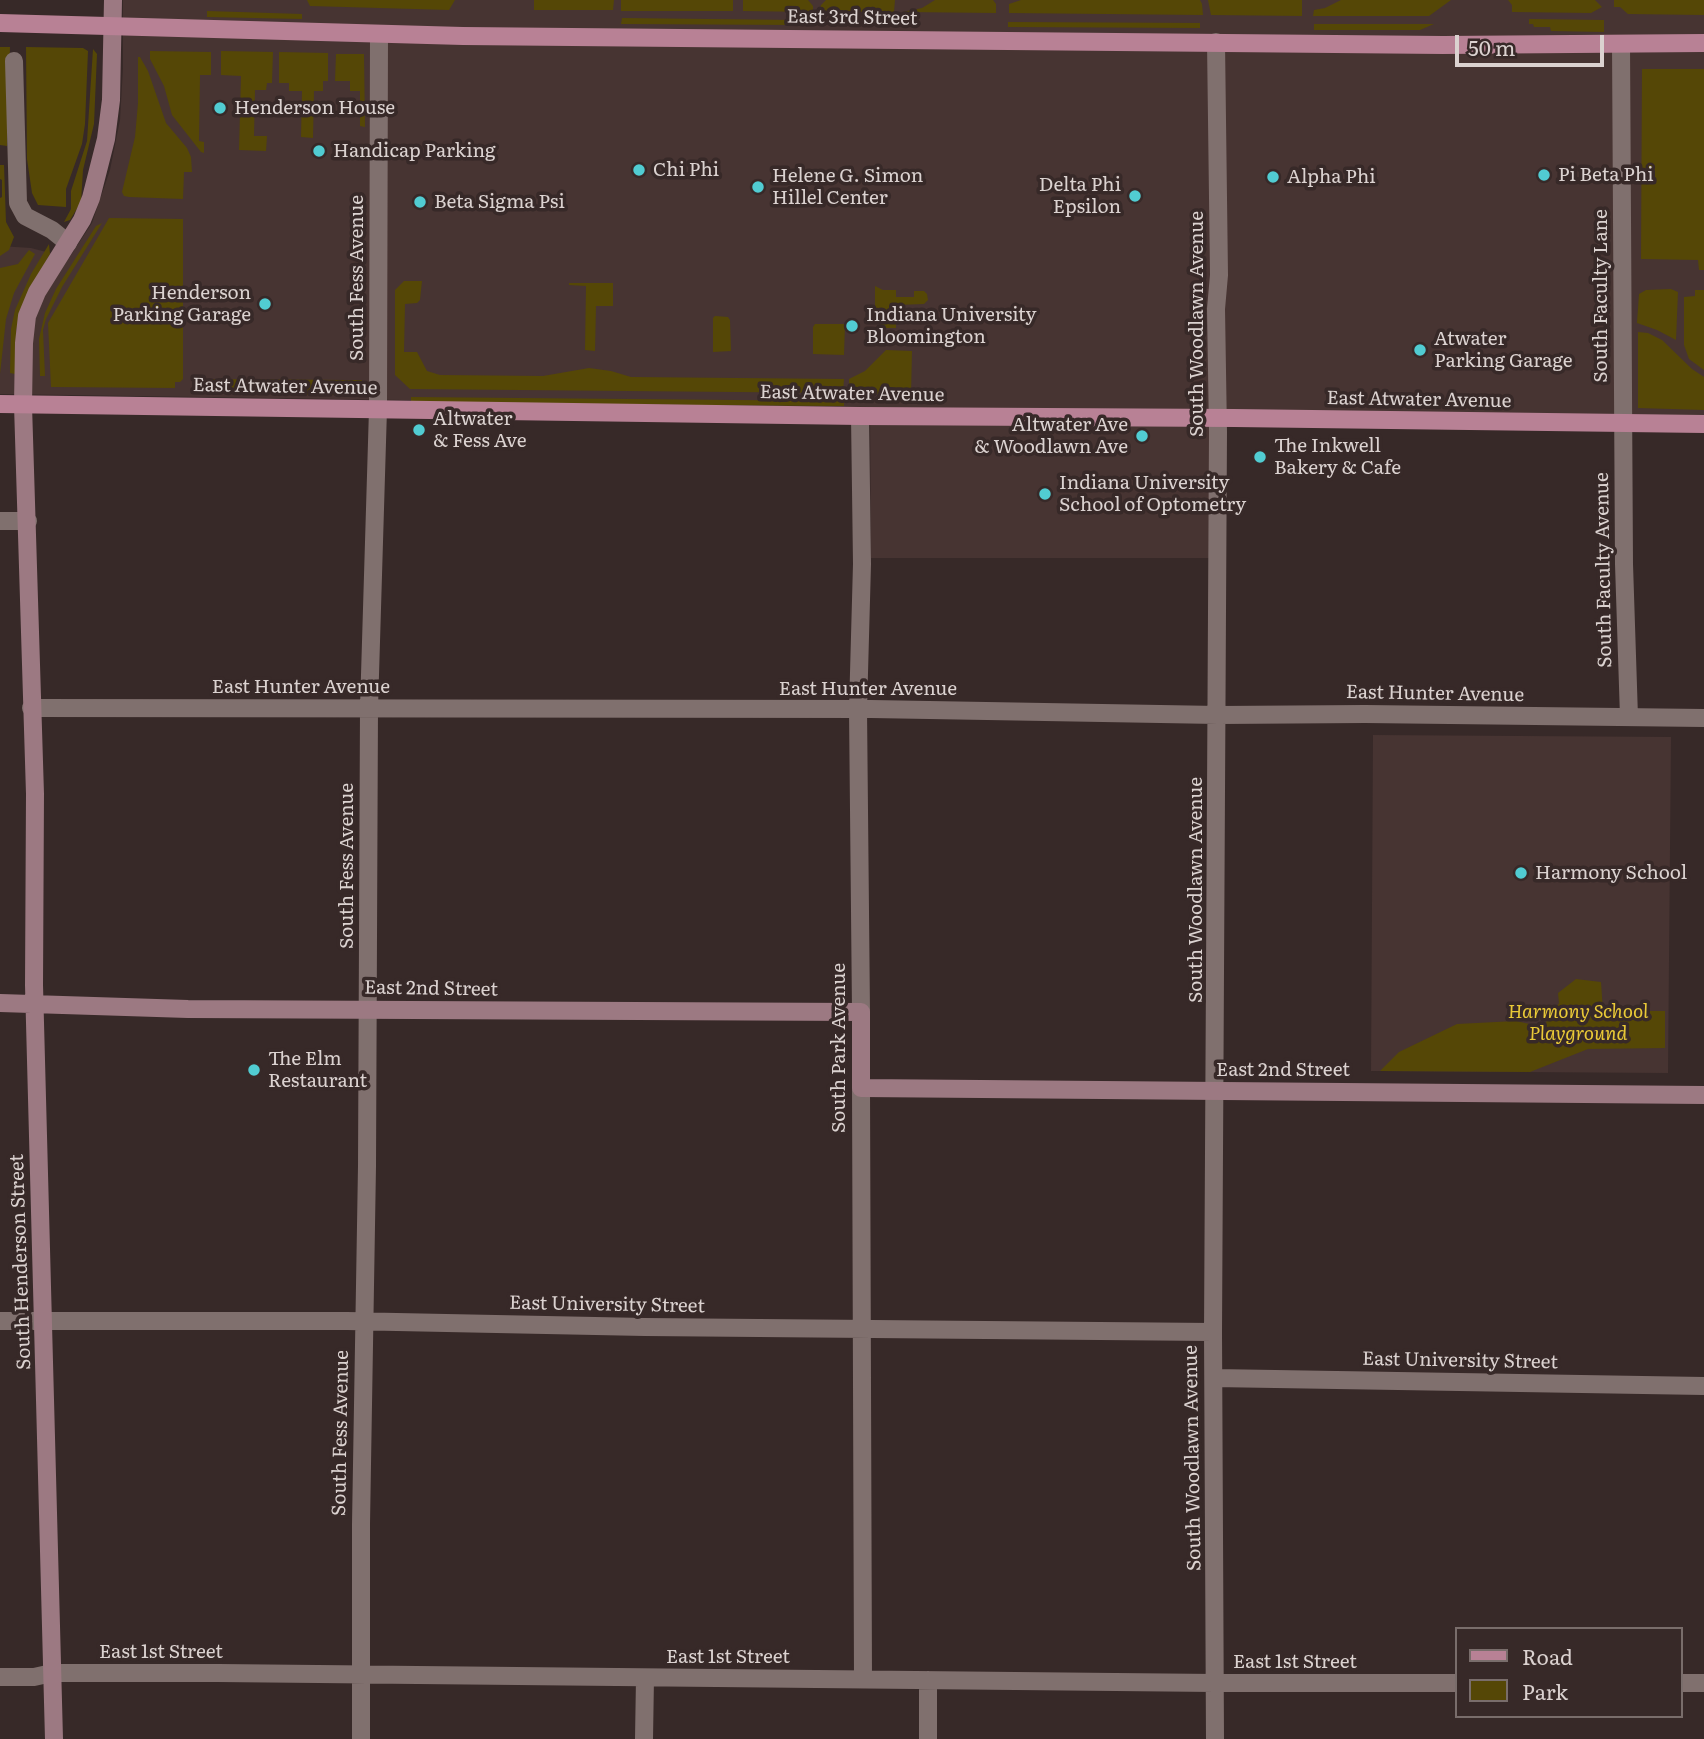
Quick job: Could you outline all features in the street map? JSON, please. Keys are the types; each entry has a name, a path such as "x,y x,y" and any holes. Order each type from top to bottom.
{"main road":[{"name":"East 3rd Street","path":"0,23 379,35 1704,43"},
{"name":"East Atwater Avenue","path":"0,404 1704,424"}],"street":[{"name":"South Henderson Street","path":"54,1739 35,1003 35,794 23,405 24,342 27,316 37,292 82,220 91,198 106,139 111,100 113,0"},
{"name":"South Fess Avenue","path":"361,1739 369,708 378,409 379,35"},
{"name":"South Woodlawn Avenue","path":"1215,1739 1213,1332 1218,715 1216,309 1219,275 1216,42"},
{"name":"South Faculty Lane","path":"1621,44 1623,422"},
{"path":"14,61 18,203 25,216 52,230 68,243"},
{"name":"South Park Avenue","path":"860,416 862,564 858,709 863,1679"},
{"name":"South Faculty Avenue","path":"1623,422 1629,717"},
{"path":"0,521 28,521"},
{"name":"East Hunter Avenue","path":"32,708 858,709 1218,715 1704,718"},
{"name":"East 2nd Street","path":"0,1003 188,1009 860,1012"},
{"name":"East 2nd Street","path":"861,1088 1704,1095"},
{"name":"East University Street","path":"0,1321 363,1322 1213,1332"},
{"name":"East University Street","path":"1214,1378 1704,1386"},
{"name":"East 1st Street","path":"0,1677 34,1677 52,1673 362,1673 645,1678 1456,1683"},
{"path":"644,1739 645,1678"},
{"path":"928,1680 928,1739"},
{"path":"1683,1683 1704,1683"}],"shaded area":[{"name":"Indiana University Bloomington","path":"123,0 1704,0 1704,416 1210,410 1210,558 871,558 870,407 0,394 0,246 31,248 69,258 92,223 110,170 120,120"},
{"name":"Harmony School","path":"1373,735 1671,737 1668,1073 1371,1071"}],"green space":[{"path":"307,0 455,0 449,10 310,6"},
{"path":"534,0 614,0 613,10 534,10"},
{"path":"621,0 733,0 733,11 621,11"},
{"path":"743,0 808,0 813,6 813,12 743,11"},
{"path":"826,0 895,0 894,12 819,12"},
{"path":"935,0 993,0 996,13 903,12 922,8"},
{"path":"1021,0 1200,0 1203,15 1009,13 1009,4"},
{"path":"1208,0 1302,0 1302,16 1211,15"},
{"path":"1341,0 1451,0 1429,16 1313,16 1314,10"},
{"path":"1508,0 1595,0 1602,7 1591,13 1512,12 1512,5"},
{"path":"1614,0 1704,0 1704,15 1628,14 1620,7 1614,7"},
{"path":"207,11 302,14 302,19 207,17"},
{"path":"622,18 796,20 796,25 621,24"},
{"path":"1529,19 1604,20 1604,32 1551,31 1550,27 1534,27 1529,24"},
{"path":"1008,22 1200,23 1200,28 1008,27"},
{"path":"1314,24 1434,24 1420,30 1314,30"},
{"path":"0,47 10,47 7,146 0,145"},
{"path":"26,47 83,48 88,51 85,124 82,144 66,189 66,207 38,205 32,193 27,159"},
{"path":"93,49 97,54 94,124 83,170 81,202 70,220 64,222 71,209 71,191 87,141"},
{"path":"150,51 211,52 211,75 200,75 199,141 204,142 204,153 172,115 164,86 150,59"},
{"path":"221,51 273,52 272,83 267,83 266,90 255,90 254,136 267,136 266,151 239,150 241,76 221,75"},
{"path":"279,52 328,53 328,81 323,81 323,91 314,91 313,138 301,137 302,91 289,91 289,83 279,83"},
{"path":"336,54 364,54 365,127 360,126 360,91 350,91 350,81 335,81"},
{"path":"138,57 148,71 166,123 187,148 191,157 192,172 184,172 183,199 129,197 122,192 135,137"},
{"path":"1642,69 1704,69 1704,270 1699,270 1698,260 1641,259"},
{"path":"0,165 4,165 6,222 14,237 9,250 0,256 2,180"},
{"path":"109,218 183,219 183,379 175,382 175,388 51,387 48,323"},
{"path":"102,223 62,287 46,319 43,330 45,376 40,376 39,339 45,313 56,289 96,226"},
{"path":"49,244 50,254 28,292 19,316 15,374 10,373 11,329 15,310 31,274"},
{"path":"29,250 35,254 14,293 6,319 0,374 0,268 18,264"},
{"path":"404,281 422,281 420,300 417,303 405,304 404,352 417,352 427,371 440,375 543,376 589,368 631,377 844,379 843,393 410,389 395,375 395,290"},
{"path":"569,283 613,283 613,306 596,306 595,351 585,350 586,286"},
{"path":"875,286 883,290 896,290 896,297 914,297 914,291 924,291 928,300 924,304 896,305 896,328 885,328 875,320"},
{"path":"1671,289 1678,292 1676,340 1637,323 1639,294 1646,290"},
{"path":"1695,290 1704,290 1704,370 1689,359 1684,345 1684,297 1695,296"},
{"path":"715,316 728,317 730,320 731,351 713,352"},
{"path":"815,324 845,324 844,355 813,354"},
{"path":"1638,332 1648,333 1662,340 1704,377 1704,410 1638,408"},
{"path":"886,350 912,351 911,395 849,393 849,379 865,371"},
{"path":"198,379 362,380 352,395 303,395 290,390 198,389"},
{"path":"411,397 844,401 844,406 411,403"},
{"name":"Harmony School Playground","path":"1576,979 1601,982 1603,1011 1665,1011 1665,1048 1588,1049 1530,1072 1380,1071 1399,1052 1457,1024 1516,1021 1543,1027 1559,1003 1558,993"}],"place":[{"name":"Henderson House","path":"220,108"},
{"name":"Handicap Parking","path":"319,151"},
{"name":"Chi Phi","path":"639,170"},
{"name":"Pi Beta Phi","path":"1544,175"},
{"name":"Alpha Phi","path":"1273,177"},
{"name":"Helene G. Simon Hillel Center","path":"758,187"},
{"name":"Delta Phi Epsilon","path":"1135,196"},
{"name":"Beta Sigma Psi","path":"420,202"},
{"name":"Henderson Parking Garage","path":"265,304"},
{"name":"Indiana University Bloomington","path":"852,326"},
{"name":"Atwater Parking Garage","path":"1420,350"},
{"name":"Altwater & Fess Ave","path":"419,430"},
{"name":"Altwater Ave & Woodlawn Ave","path":"1142,436"},
{"name":"The Inkwell Bakery & Cafe","path":"1260,457"},
{"name":"Indiana University School of Optometry","path":"1045,494"},
{"name":"Harmony School","path":"1521,873"},
{"name":"The Elm Restaurant","path":"254,1070"}]}
